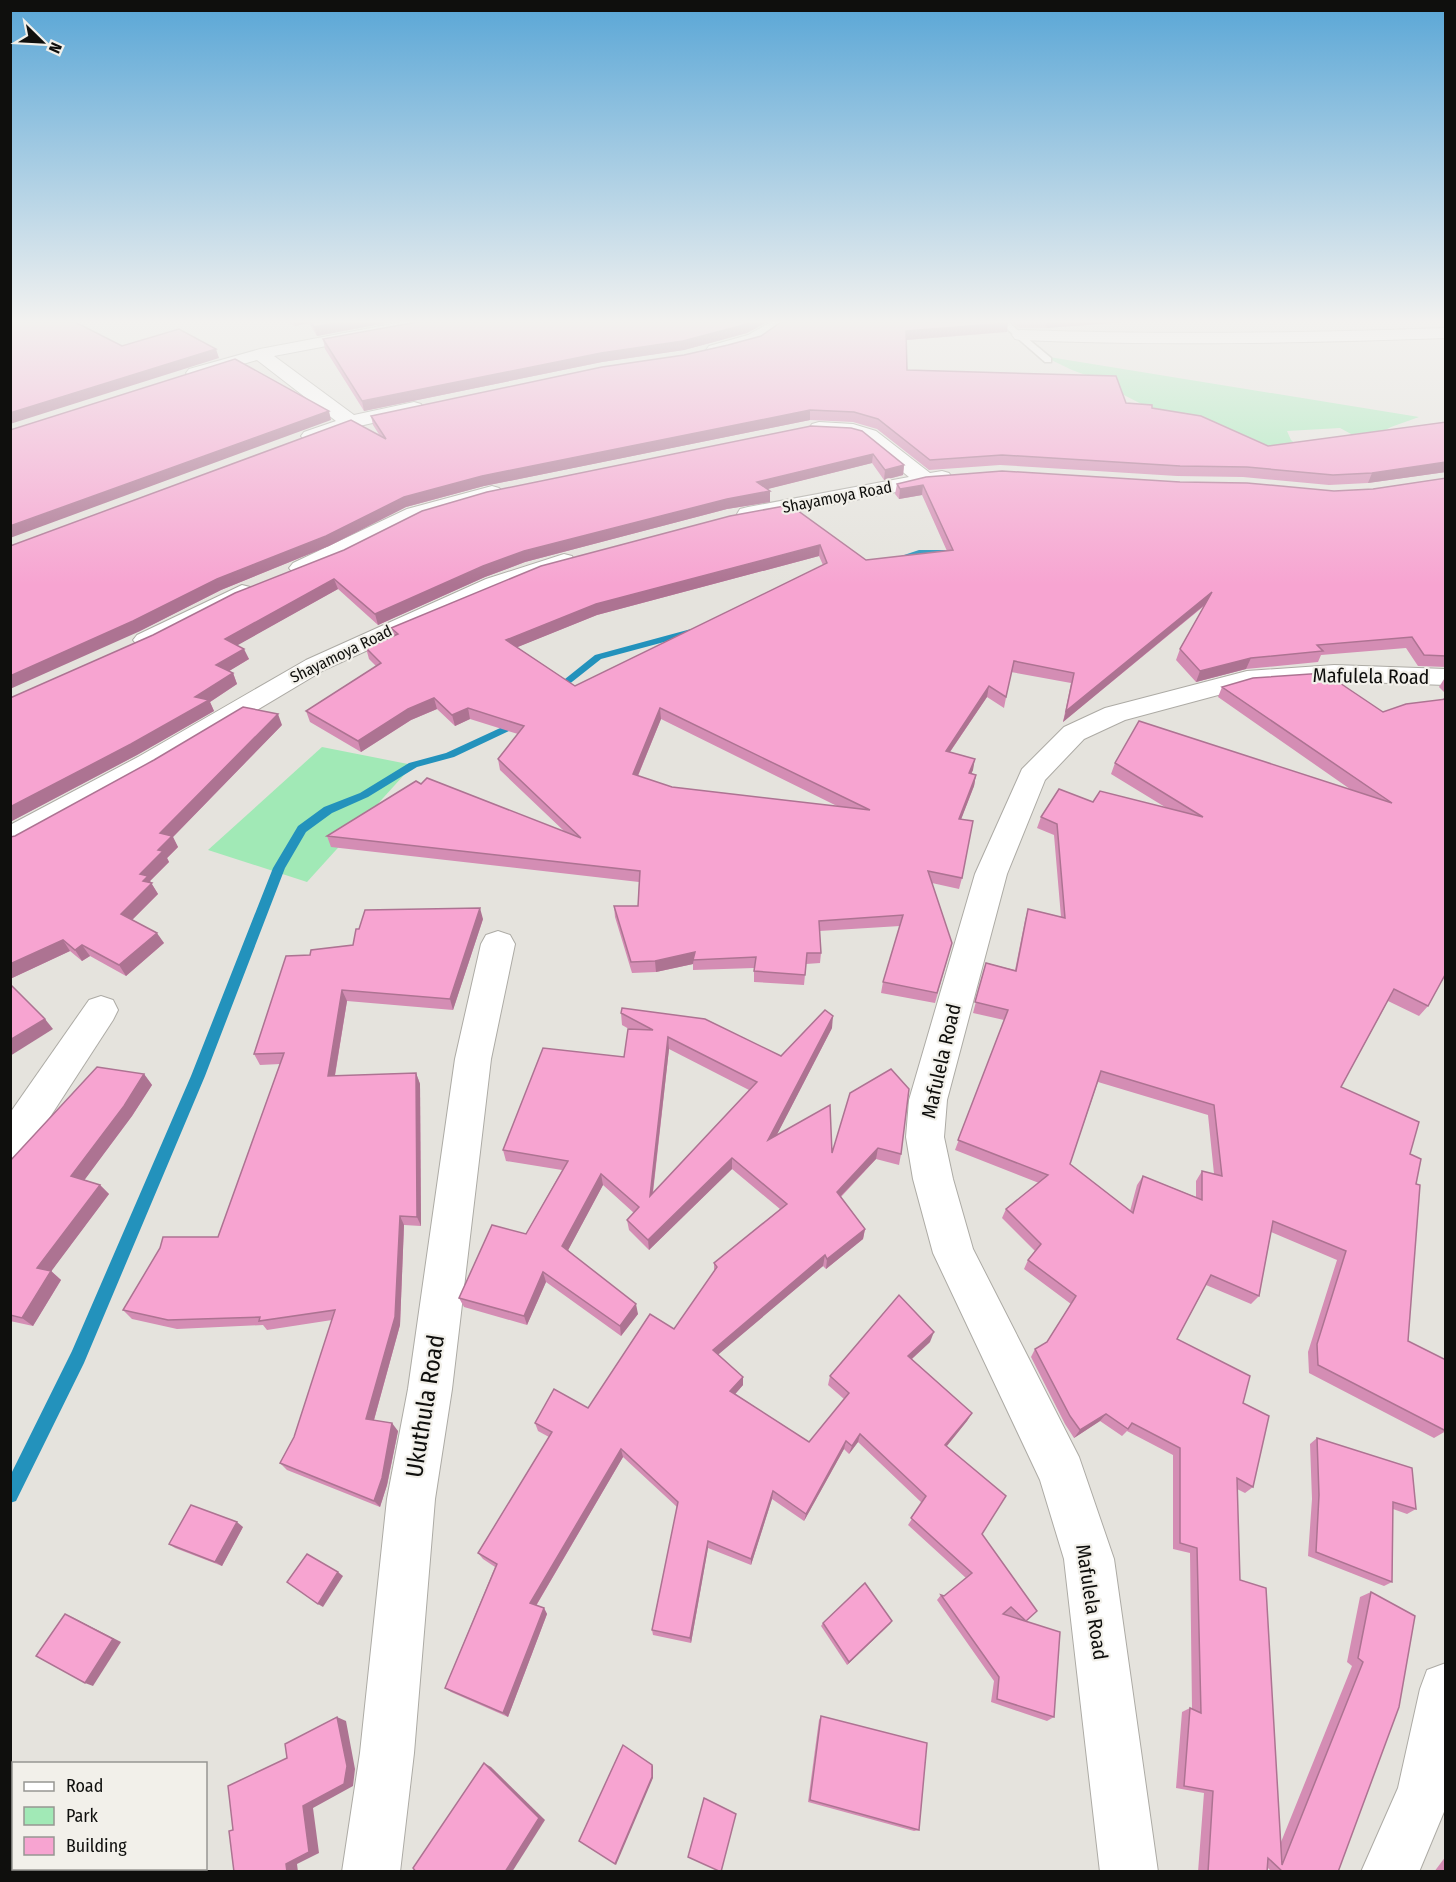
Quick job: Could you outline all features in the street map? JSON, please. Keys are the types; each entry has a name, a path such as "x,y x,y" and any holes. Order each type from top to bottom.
{"street":[{"path":"334,410 350,422"},
{"path":"294,442 350,422 407,410"},
{"path":"801,430 836,428 869,435 924,479"},
{"name":"Shayamoya Road","path":"728,518 851,496 924,479 966,475"},
{"path":"283,575 338,553 415,514 484,494 514,488"},
{"name":"Shayamoya Road","path":"10,838 148,763 315,665 494,584 534,569 590,555"},
{"path":"127,649 196,613 262,584"},
{"name":"Mafulela Road","path":"1129,1872 1089,1558 1062,1474 954,1253 933,1179 925,1137 928,1100 991,874 1032,776 1074,733 1115,714 1247,679 1334,673 1446,677"},
{"name":"Ukuthula Road","path":"371,1872 387,1753 411,1499 430,1389 472,1059 498,944"},
{"path":"10,1145 101,1010"},
{"path":"1390,1872 1436,1800 1446,1689"}],"green space":[{"path":"1153,410 1375,410 1419,417 1391,427 1364,441 1340,428 1287,431 1291,440 1302,450 1272,457"},
{"path":"322,747 413,765 307,882 208,850"}],"building":[{"path":"74,410 329,411 10,526 10,430"},
{"path":"400,410 1163,410 1201,416 1268,446 1446,422 1446,462 1372,473 1333,475 1247,467 1180,466 1002,455 930,460 878,419 854,412 810,410 482,476 404,497 326,536 217,579 133,621 10,676 10,546 351,420 386,439 371,416"},
{"path":"811,426 851,428 862,431 904,465 885,470 873,454 757,482 770,491 727,499 524,551 483,566 375,614 334,579 225,639 244,649 216,665 233,673 195,697 209,700 131,744 10,807 10,698 153,635 235,593 344,550 422,511 487,492"},
{"path":"1002,471 1180,482 1247,483 1334,491 1373,489 1446,478 1446,656 1424,655 1412,637 1317,645 1323,651 1251,658 1200,671 1180,649 1212,592 1066,711 1074,673 1014,661 1006,697 989,686 946,751 975,759 969,773 976,775 959,819 973,821 962,878 928,871 952,943 937,993 883,982 903,915 819,921 821,953 807,953 805,975 754,971 756,957 693,960 695,952 655,961 631,962 614,906 638,906 640,871 327,836 416,781 421,784 427,778 581,838 498,759 524,726 468,708 452,715 434,698 408,709 358,741 306,711 381,663 366,648 398,634 391,628 541,566 730,516 790,505 866,560 953,550 923,485 900,489 897,484 926,477","holes":["820,545 827,563 575,686 506,640 596,604","660,708 870,810 672,787 633,774"]},
{"path":"1325,673 1383,712 1406,704 1446,699 1446,973 1428,1006 1394,989 1341,1087 1419,1122 1410,1154 1421,1159 1416,1184 1420,1185 1408,1341 1446,1360 1446,1431 1318,1365 1317,1344 1346,1251 1273,1221 1259,1296 1211,1275 1177,1339 1250,1376 1243,1403 1269,1416 1253,1487 1237,1478 1240,1580 1266,1588 1282,1865 1363,1662 1358,1658 1371,1592 1415,1616 1399,1707 1338,1872 1283,1872 1268,1858 1267,1872 1208,1872 1213,1791 1184,1786 1190,1708 1201,1713 1197,1548 1180,1543 1180,1448 1132,1423 1128,1429 1106,1414 1080,1430 1070,1416 1035,1349 1047,1342 1076,1296 1028,1260 1041,1244 1006,1209 1048,1175 958,1140 1008,1010 975,1002 986,963 1016,971 1028,909 1065,918 1057,824 1041,817 1059,789 1093,802 1100,791 1203,817 1115,763 1139,721 1392,803 1222,687 1253,678","holes":["1101,1071 1214,1105 1222,1176 1202,1171 1202,1200 1143,1176 1133,1213 1070,1164"]},
{"path":"243,707 278,714 160,833 172,836 158,850 163,851 140,874 148,876 143,881 152,883 121,914 157,933 119,965 82,945 75,950 63,940 10,964 10,837 154,760"},
{"path":"480,908 450,999 342,990 328,1076 416,1073 417,1217 400,1216 395,1317 366,1419 392,1423 382,1478 374,1501 280,1463 294,1437 335,1310 259,1321 260,1317 168,1320 123,1310 160,1248 163,1237 218,1237 284,1053 254,1054 286,956 310,955 311,950 353,945 356,929 359,929 365,910"},
{"path":"10,984 45,1019 10,1040"},
{"path":"622,1008 705,1019 781,1056 825,1010 833,1016 768,1140 830,1105 832,1153 850,1093 891,1069 909,1089 901,1154 878,1148 837,1192 865,1229 827,1259 825,1255 713,1350 743,1377 730,1391 809,1442 849,1393 830,1376 899,1295 934,1332 908,1356 972,1413 945,1445 1006,1496 982,1534 1037,1611 1026,1621 1011,1607 1003,1614 1060,1632 1054,1717 997,1699 999,1677 941,1595 944,1596 972,1573 911,1518 926,1496 860,1434 852,1446 846,1441 806,1514 773,1491 751,1559 708,1541 690,1638 652,1630 678,1502 621,1449 530,1603 544,1608 503,1713 445,1688 497,1564 478,1553 552,1432 535,1423 554,1389 588,1408 650,1314 674,1329 717,1267 714,1263 787,1204 732,1158 648,1240 627,1220 639,1207 601,1174 562,1246 636,1304 620,1326 543,1272 524,1316 459,1298 492,1225 526,1234 568,1161 503,1150 543,1048 624,1057 628,1029 653,1030 621,1013","holes":["668,1037 757,1082 650,1196"]},
{"path":"97,1067 144,1074 124,1106 71,1176 100,1185 37,1268 51,1271 22,1318 10,1315 10,1161"},
{"path":"1317,1438 1412,1468 1416,1509 1393,1502 1392,1582 1316,1552 1319,1495"},
{"path":"191,1505 237,1522 215,1562 169,1544"},
{"path":"307,1554 338,1572 318,1604 287,1582"},
{"path":"865,1583 892,1621 849,1662 823,1623"},
{"path":"65,1614 113,1639 85,1683 36,1656"},
{"path":"821,1716 927,1743 919,1830 810,1800"},
{"path":"337,1717 347,1766 344,1784 303,1806 309,1852 286,1864 287,1872 234,1872 229,1831 233,1830 228,1786 287,1758 285,1744"},
{"path":"623,1745 652,1765 652,1777 615,1864 579,1841"},
{"path":"484,1763 539,1818 505,1872 416,1872 413,1868"},
{"path":"704,1798 736,1814 721,1872 688,1857"},
{"path":"117,1870 179,1870 180,1872 118,1872"}],"waterway":[{"path":"896,559 919,552 953,552"},
{"path":"555,691 598,657 691,632"},
{"path":"10,1495 78,1357 198,1076 279,868 302,829 328,810 364,795 413,765 450,755 520,722"}]}
